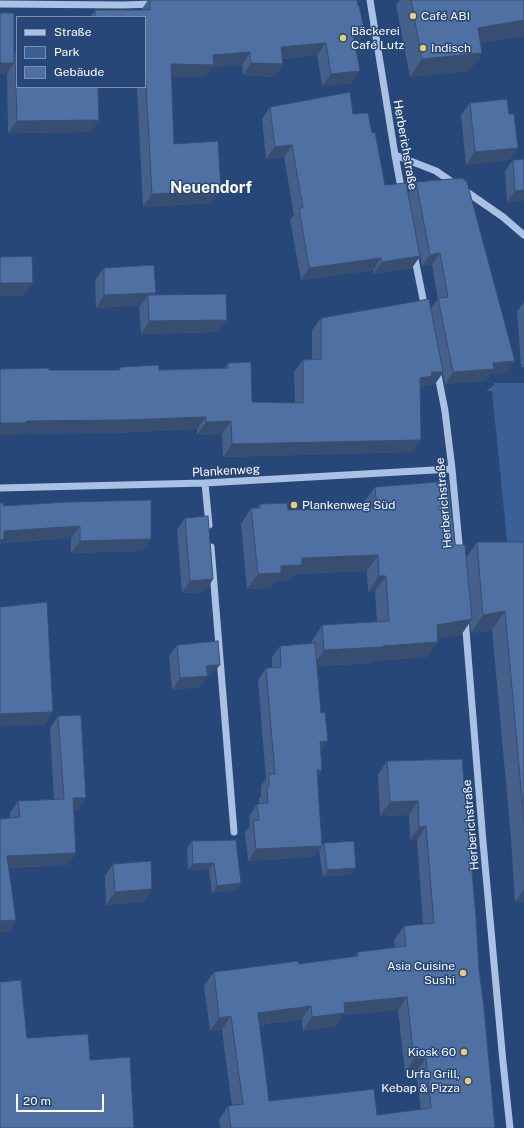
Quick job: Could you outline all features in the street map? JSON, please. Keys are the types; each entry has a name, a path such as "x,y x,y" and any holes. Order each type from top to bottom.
{"street":[{"name":"Herberichstraße","path":"370,0 394,155 404,202"},
{"path":"0,4 123,5 161,3"},
{"path":"394,155 436,171 503,217 524,235"},
{"path":"413,248 427,318"},
{"name":"Herberichstraße","path":"436,365 445,411 452,469 460,563"},
{"name":"Plankenweg","path":"0,488 205,483 452,469"},
{"path":"205,483 209,531"},
{"path":"210,539 234,832"},
{"name":"Herberichstraße","path":"464,610 483,842 510,1128"}],"green space":[{"path":"494,383 524,383 524,560 509,560 492,391 486,391 494,385"}],"building":[{"path":"150,0 357,0 365,33 353,33 360,71 331,74 326,43 281,47 283,64 251,63 250,52 213,55 214,65 171,64 174,144 218,141 221,191 152,194 146,85 146,16 95,16 95,10 150,10"},
{"path":"411,0 524,0 524,20 478,28 482,53 422,59"},
{"path":"0,13 14,13 14,63 0,63"},
{"path":"15,54 16,54 16,88"},
{"path":"16,88 98,88 99,120 17,121"},
{"path":"350,92 353,114 368,113 372,133 375,132 385,185 406,183 420,256 382,262 381,258 309,268 299,208 303,208 292,145 275,147 270,107"},
{"path":"507,99 509,114 514,114 518,148 475,152 470,103"},
{"path":"524,159 524,190 515,191 513,160"},
{"path":"462,178 467,182 515,361 493,363 494,369 453,372 438,298 448,297 440,253 430,255 416,182"},
{"path":"32,256 33,283 0,283 0,257"},
{"path":"154,265 156,293 104,295 104,268"},
{"path":"226,294 227,320 149,321 148,295"},
{"path":"429,299 443,372 431,372 432,376 420,378 421,440 232,444 231,421 206,422 206,417 26,421 26,423 0,423 0,369 49,368 49,370 120,370 120,367 159,365 159,370 228,368 228,363 251,362 252,402 303,403 303,360 321,359 321,318"},
{"path":"448,481 455,545 465,545 472,619 437,625 438,642 324,650 322,625 389,621 386,576 379,576 378,555 302,558 302,565 281,566 281,573 258,574 251,508 260,508 260,504 287,503 288,510 377,507 375,487"},
{"path":"151,500 151,539 80,541 80,526 4,531 4,539 0,540 0,503 3,503 3,506 68,502"},
{"path":"208,516 213,579 190,581 185,518"},
{"path":"477,542 524,542 524,821 505,611 483,615"},
{"path":"47,602 53,712 0,714 0,607"},
{"path":"218,641 220,665 206,666 208,676 180,678 177,645"},
{"path":"315,643 321,713 325,712 328,741 320,742 322,770 317,770 322,846 256,849 253,821 259,820 257,804 268,803 267,787 269,786 269,774 275,774 266,668 281,667 280,646"},
{"path":"81,715 86,798 73,798 76,853 7,856 16,920 0,921 0,819 20,817 18,801 64,799 58,716"},
{"path":"462,759 476,917 479,970 484,1007 495,1128 231,1128 228,1106 243,1104 231,1016 219,1018 214,972 298,961 299,964 358,956 358,952 406,946 404,926 434,923 426,826 419,827 418,801 390,802 387,761","holes":["407,997 414,1059 426,1058 431,1108 377,1115 374,1089 269,1101 258,1013 311,1006 312,1017 345,1013 344,1003"]},
{"path":"236,840 241,883 217,886 214,863 193,864 192,841"},
{"path":"354,841 356,868 327,870 324,843"},
{"path":"151,861 152,889 115,892 113,864"},
{"path":"21,980 27,1038 88,1034 90,1060 130,1057 134,1128 0,1128 0,982"}],"place":[{"name":"Café ABI","path":"413,16"},
{"name":"Bäckerei Café Lutz","path":"343,38"},
{"name":"Indisch","path":"423,48"},
{"name":"Plankenweg Süd","path":"294,505"},
{"name":"Asia Cuisine Sushi","path":"463,973"},
{"name":"Kiosk 60","path":"464,1052"},
{"name":"Urfa Grill, Kebap & Pizza","path":"468,1081"}],"district":[{"name":"Neuendorf","path":"211,188"}]}
